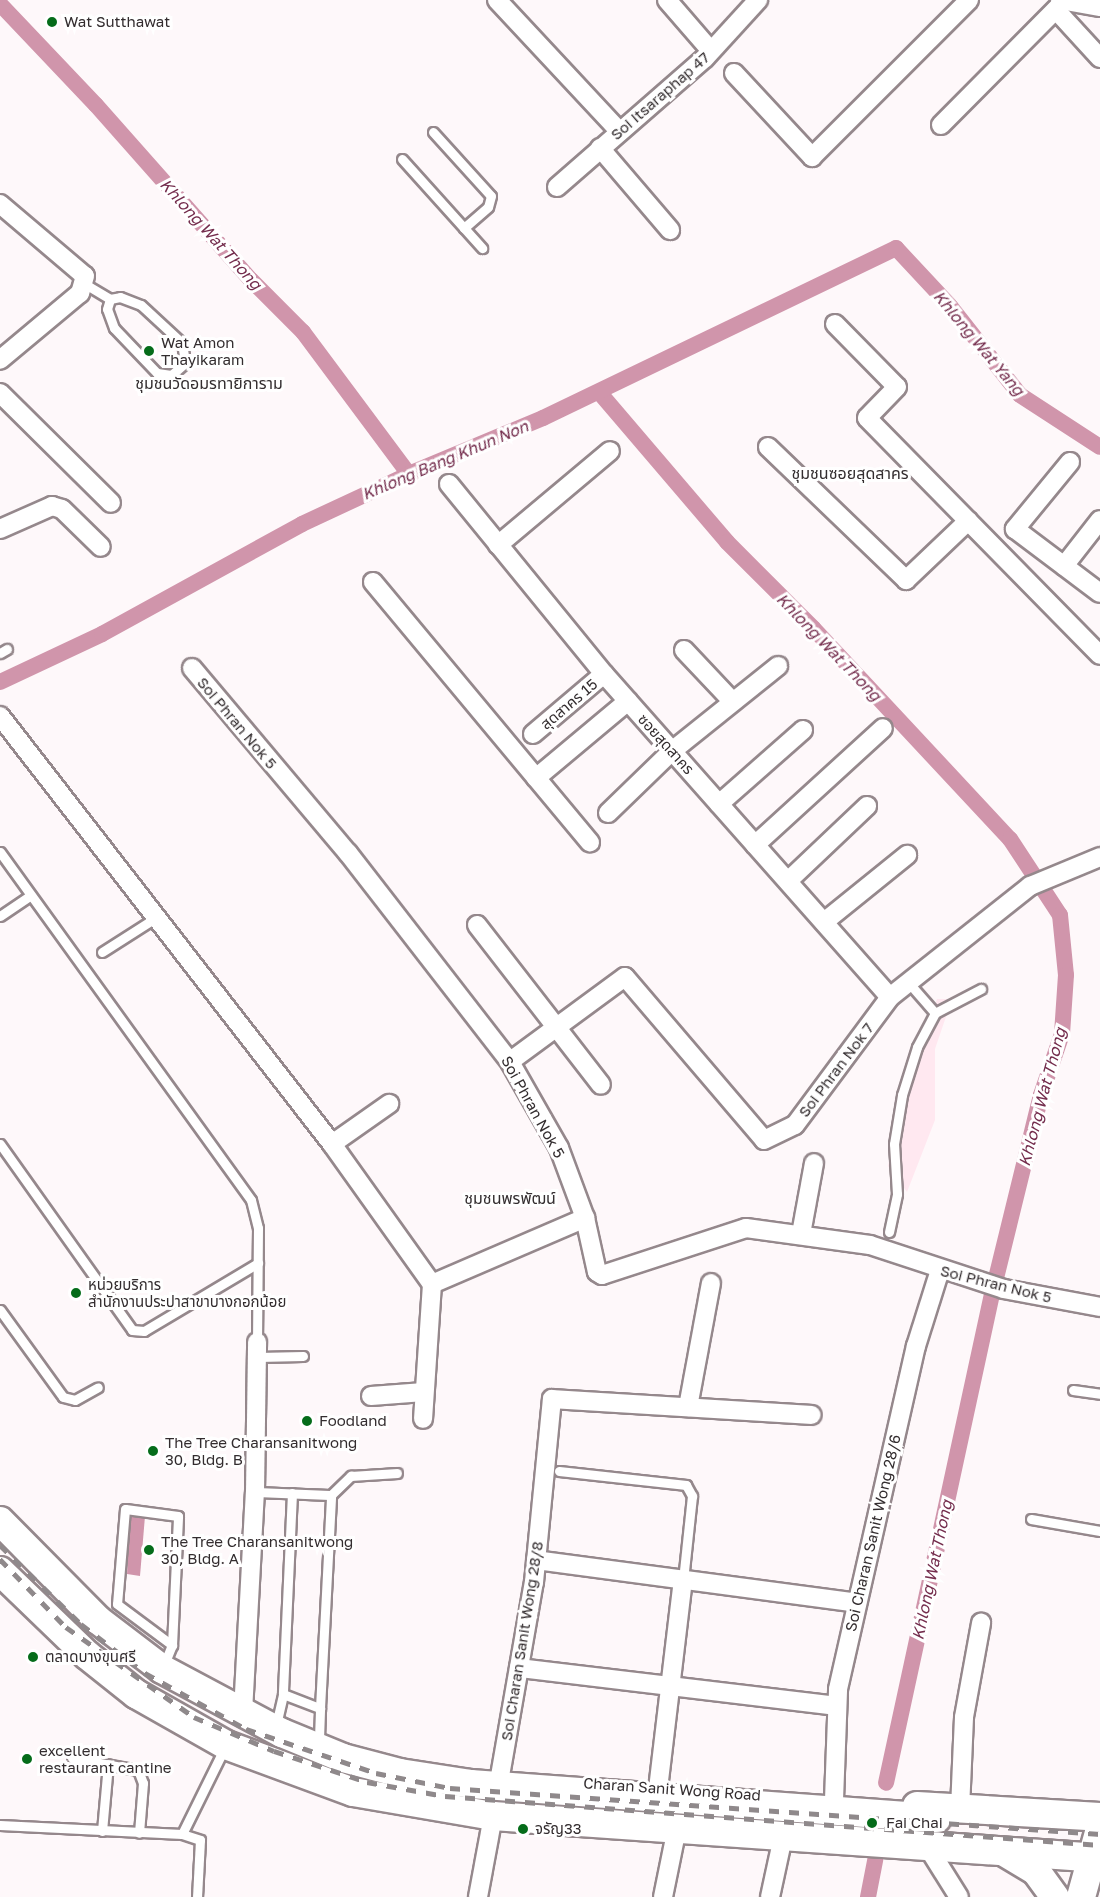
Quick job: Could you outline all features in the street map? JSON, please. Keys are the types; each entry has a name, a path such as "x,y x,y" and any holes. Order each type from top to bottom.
{"main road":[{"name":"Charan Sanit Wong Road","path":"0,1521 90,1612 167,1657 282,1734 343,1758 434,1779 532,1790 947,1824"},
{"name":"Charan Sanit Wong Road","path":"0,1571 87,1655 136,1694 226,1745 353,1792 493,1816 783,1837 947,1824 1100,1817"},
{"name":"Charan Sanit Wong Road","path":"257,1718 319,1739 430,1767 500,1776 658,1789 834,1800 947,1824 973,1849 1096,1857"},
{"name":"Charan Sanit Wong Road","path":"257,1758 378,1790 424,1797 947,1824"},
{"path":"947,1824 987,1818 986,1840 973,1849"},
{"path":"1082,1897 1096,1857 1100,1829"},
{"path":"1003,1852 1035,1872 1054,1897"}],"street":[{"path":"497,0 620,132"},
{"path":"667,0 711,51"},
{"name":"Soi Itsaraphap 47","path":"557,187 711,51 758,0"},
{"path":"734,73 812,157 969,0"},
{"path":"1061,3 1100,7"},
{"path":"1061,3 1100,58"},
{"path":"941,124 1061,3"},
{"path":"600,148 670,230"},
{"path":"0,204 79,267 86,276 80,293 4,348"},
{"path":"835,324 897,387 867,418 1100,655"},
{"path":"0,393 111,503"},
{"path":"768,447 906,580 968,521"},
{"path":"498,545 610,451"},
{"path":"1070,462 1015,529 1100,593"},
{"name":"ซอยสุดสาคร","path":"449,484 604,674 788,881 814,902 824,922 890,997"},
{"path":"0,529 52,506 62,509 101,547"},
{"path":"1064,566 1100,520"},
{"path":"373,582 590,842"},
{"path":"684,650 733,702"},
{"path":"608,813 672,751 778,666"},
{"name":"Soi Phran Nok 5","path":"192,668 348,853 510,1062 559,1148 585,1218 595,1266 602,1275 746,1228 870,1245 940,1270 1004,1289 1100,1307"},
{"name":"สุดสาคร 15","path":"533,734 604,674"},
{"path":"536,778 628,701"},
{"path":"0,716 332,1144 432,1284 423,1419"},
{"path":"756,844 883,728"},
{"path":"719,804 803,730"},
{"path":"788,881 867,806"},
{"path":"824,922 907,855"},
{"name":"Soi Phran Nok 7","path":"516,1057 621,978 629,979 764,1140 795,1125 890,997 1030,886 1100,857"},
{"path":"477,925 601,1085"},
{"path":"332,1144 389,1104"},
{"path":"801,1234 814,1163"},
{"path":"432,1284 585,1218"},
{"name":"Soi Charan Sanit Wong 28/6","path":"834,1800 837,1706 857,1603 916,1346 940,1270"},
{"path":"711,1283 688,1407 812,1415"},
{"path":"257,1718 255,1492 258,1350"},
{"path":"371,1396 424,1392"},
{"name":"Soi Charan Sanit Wong 28/8","path":"500,1776 536,1560 552,1400 688,1407"},
{"path":"536,1560 857,1603"},
{"path":"658,1789 683,1580"},
{"path":"959,1897 947,1824 981,1623"},
{"path":"519,1668 837,1706"},
{"path":"484,1897 478,1897 493,1816"},
{"path":"663,1897 677,1828"},
{"path":"770,1897 783,1837"}],"lane":[{"path":"433,132 491,196 488,207 464,228"},
{"path":"402,159 482,249"},
{"path":"85,284 110,299 120,297 141,305 182,343 185,363 171,375 157,373 114,328 107,309 110,299"},
{"path":"0,852 251,1200 258,1228 258,1350 303,1356"},
{"path":"0,916 31,895"},
{"path":"102,952 157,917"},
{"path":"908,982 934,1013"},
{"path":"889,1232 896,1204 894,1144 902,1095 917,1047 934,1013 981,989"},
{"path":"0,1144 132,1330 144,1331 258,1263"},
{"path":"0,1310 63,1397 75,1400 98,1387"},
{"path":"1073,1390 1100,1394"},
{"path":"559,1471 686,1485 692,1496 683,1580"},
{"path":"319,1739 331,1495 351,1476 397,1473"},
{"path":"255,1492 331,1495"},
{"path":"257,1718 283,1694 292,1494"},
{"path":"125,1509 178,1516 167,1657 116,1602 125,1509"},
{"path":"1031,1520 1100,1531"},
{"path":"283,1694 320,1708"},
{"path":"182,1834 226,1745"},
{"path":"72,1758 129,1767 142,1776 139,1833"},
{"path":"102,1831 108,1764"},
{"path":"0,1825 182,1834 200,1840 197,1897"}],"shaded area":[{"path":"937,999 952,999 935,1049 935,1120 907,1192 888,1166 902,1095"},
{"path":"130,1515 145,1516 140,1576 127,1574"}],"waterway":[{"name":"Khlong Wat Thong","path":"0,4 96,105 251,280 303,332 409,474"},
{"name":"Khlong Bang Khun Non","path":"0,682 102,634 302,524 409,474 543,418 896,248 950,306 1020,395 1100,447"},
{"name":"Khlong Wat Thong","path":"599,392 727,542 813,628 1010,839 1060,915 1066,975 1062,1034 1041,1095 992,1294 886,1783"},
{"name":"Khlong Wat Thong","path":"868,1897 875,1860"}],"railway":[{"path":"0,1545 81,1624 145,1673 246,1729 376,1773 450,1788 1100,1834"},
{"path":"0,1559 66,1627 194,1717 274,1751 367,1782 445,1796 1100,1845"}],"place":[{"name":"Wat Sutthawat","path":"52,22"},
{"name":"Wat Amon Thayikaram","path":"149,351"},
{"name":"หน่วยบริการ สำนักงานประปาสาขาบางกอกน้อย","path":"76,1293"},
{"name":"Foodland","path":"307,1421"},
{"name":"The Tree Charansanitwong 30, Bldg. B","path":"153,1451"},
{"name":"The Tree Charansanitwong 30, Bldg. A","path":"149,1550"},
{"name":"ตลาดบางขุนศรี","path":"33,1657"},
{"name":"excellent restaurant cantine","path":"27,1759"},
{"name":"Fai Chai","path":"872,1823"},
{"name":"จรัญ33","path":"523,1829"}],"district":[{"name":"ชุมชนวัดอมรทายิการาม","path":"209,383"},
{"name":"ชุมชนซอยสุดสาคร","path":"850,473"},
{"name":"ชุมชนพรพัฒน์","path":"510,1198"}],"water label":[{"name":"Khlong Wat Yang","path":"979,343"}]}
